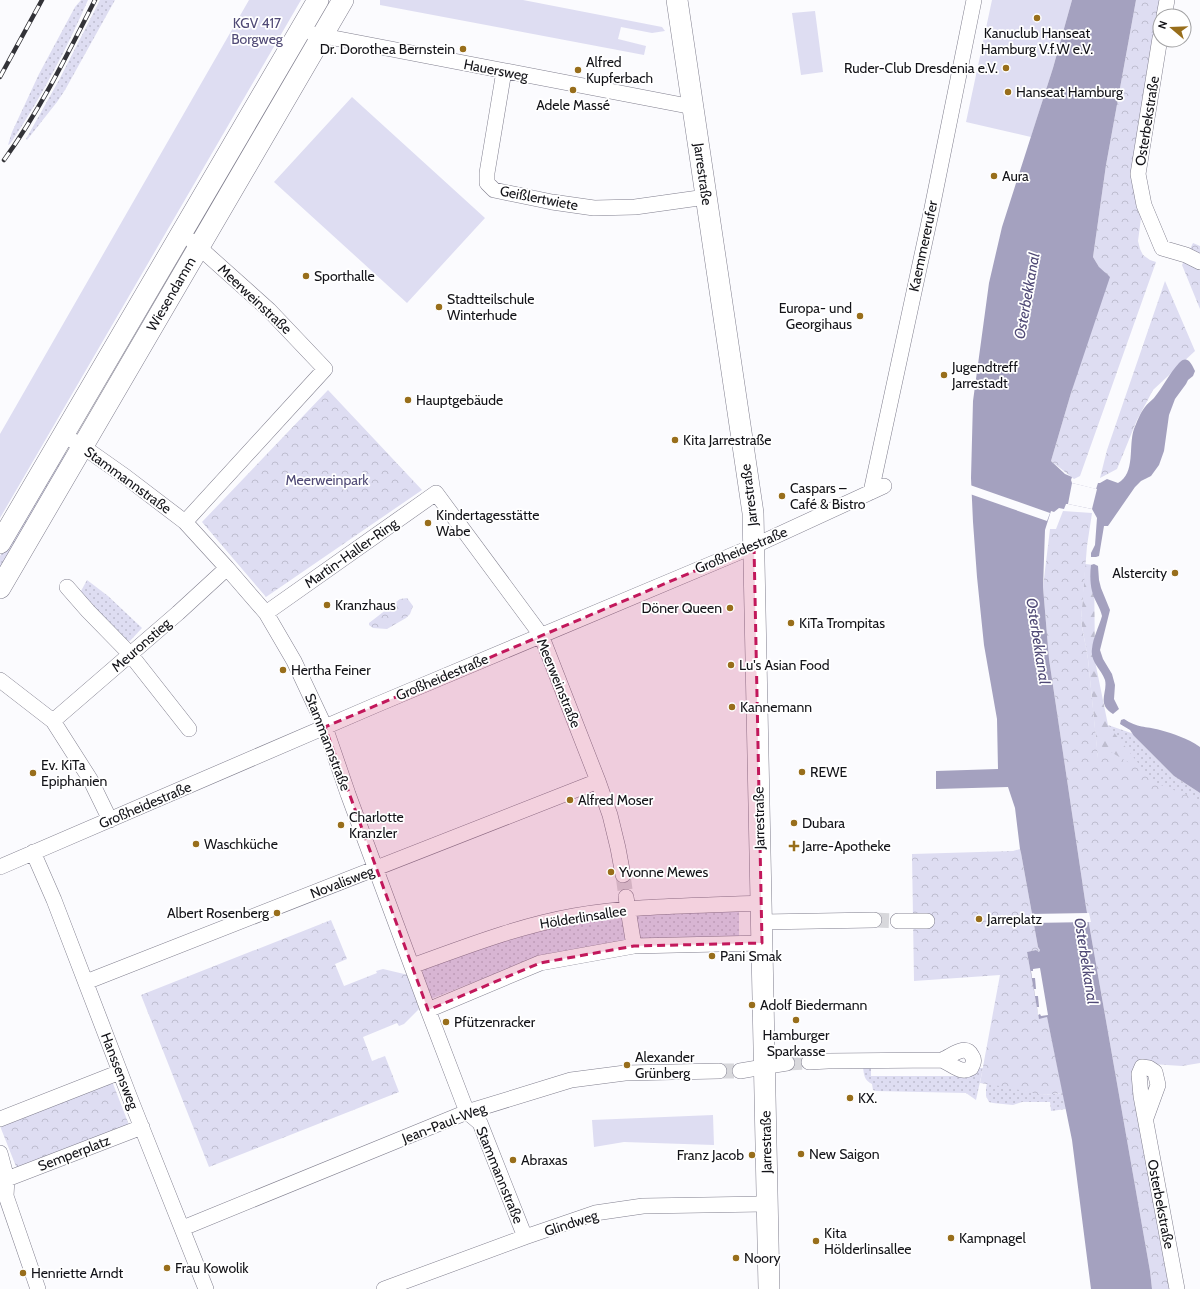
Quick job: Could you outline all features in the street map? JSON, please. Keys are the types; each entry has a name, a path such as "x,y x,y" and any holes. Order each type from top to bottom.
{"street":[{"name":"Wiesendamm","path":"0,543 318,0"},
{"name":"Wiesendamm","path":"0,588 343,0"},
{"name":"Jarrestraße","path":"677,0 753,514 768,1289"},
{"name":"Kaemmererufer","path":"878,489 932,206 974,0"},
{"name":"Hauersweg","path":"300,32 322,35 693,108"},
{"name":"Osterbekstraße","path":"1158,48 1138,174 1144,205 1162,248 1186,255 1200,262"},
{"name":"Geißlertwiete","path":"504,72 487,173 488,183 494,190 552,202 594,208 635,207 706,197"},
{"name":"Meerweinstraße","path":"182,232 269,310 325,368 185,522"},
{"name":"Stammannstraße","path":"63,435 82,446 126,477 185,522 228,568 266,613 294,661 325,727 428,1010 468,1112 480,1123 525,1237"},
{"name":"Großheidestraße","path":"0,866 541,635 754,546 878,489"},
{"name":"Meerweinstraße","path":"436,493 541,635 598,781 610,816 623,875"},
{"name":"Martin-Haller-Ring","path":"266,613 436,493"},
{"name":"Meuronstieg","path":"53,721 228,568"},
{"path":"67,587 88,612 130,654 189,729"},
{"path":"0,680 53,721 90,779 110,820"},
{"name":"Novalisweg","path":"86,982 598,781"},
{"name":"Hanssensweg","path":"33,852 86,982 206,1289"},
{"name":"Hölderlinsallee","path":"412,966 514,930 627,903 761,912"},
{"path":"627,903 634,946"},
{"path":"761,912 874,920"},
{"path":"898,921 927,921"},
{"path":"428,1010 540,963 634,946 762,943"},
{"path":"809,1062 828,1060 941,1060"},
{"path":"740,1071 787,1063"},
{"name":"Jean-Paul-Weg","path":"183,1228 468,1112 571,1080 625,1073 719,1071"},
{"path":"0,1119 120,1072"},
{"name":"Osterbekstraße","path":"1146,1118 1177,1289"},
{"name":"Semperplatz","path":"7,1179 142,1127"},
{"path":"0,1153 7,1179 6,1196 38,1289"},
{"name":"Glindweg","path":"384,1289 595,1213 643,1206 767,1204"}],"highlighted area":[{"path":"754,546 762,943 634,946 540,963 428,1010 325,727"}],"green space":[{"path":"81,0 88,0 62,55 43,91 8,145 12,132 39,74 75,7"},
{"path":"100,0 115,0 65,90 27,140 26,139 59,80"},
{"name":"KGV 417 Borgweg","path":"249,0 301,0 0,518 0,434"},
{"path":"380,0 523,0 662,27 665,31 652,33 621,27 618,39 646,46 644,55 380,5"},
{"name":"Hanseat Hamburg","path":"992,0 1072,0 1053,68 1031,137 966,122"},
{"path":"1136,0 1161,0 1160,8 1152,8 1152,48 1153,48 1133,176 1141,218 1138,241 1140,249 1143,255 1156,262 1080,476 1074,479 1051,461 1071,393 1099,267 1093,257 1106,165"},
{"path":"815,11 823,72 801,75 792,13"},
{"path":"352,97 485,218 407,303 274,182"},
{"path":"1193,243 1200,246 1200,309 1182,265"},
{"path":"1165,281 1195,351 1153,390 1137,420 1117,469 1100,478 1107,450"},
{"name":"Meerweinpark","path":"328,390 422,490 266,597 202,522"},
{"path":"63,452 68,454 0,578 0,556 59,456"},
{"path":"1063,511 1092,513 1087,546 1081,621 1088,659 1098,758 1101,746 1146,773 1158,784 1200,800 1200,1063 1182,1066 1152,1064 1134,1067 1172,1289 1152,1289 1086,907 1049,659 1043,587 1050,529 1056,529"},
{"path":"1085,564 1094,565 1095,661 1108,725 1146,773 1127,787 1098,760 1088,659 1081,621"},
{"path":"87,580 108,596 142,628 130,641 124,640 95,612 81,591"},
{"path":"407,598 413,606 410,614 406,618 387,629 373,628 369,625 369,623 400,599"},
{"path":"1108,725 1134,734 1134,736 1174,776 1200,793 1200,815 1166,810"},
{"path":"1020,849 1038,947 1040,950 1039,952 1036,950 1027,952 1039,1018 1047,1017 1063,1093 1042,1095 980,1083 1000,975 914,981 912,854 1013,851"},
{"path":"739,909 739,937 648,938 533,959 428,1000 421,978 424,968 527,930 631,914"},
{"path":"331,920 347,959 335,964 344,986 377,973 376,971 383,969 421,978 428,1000 404,1024 399,1026 397,1023 363,1037 372,1061 385,1056 399,1092 209,1167 141,995"},
{"path":"863,1067 871,1067 871,1076 971,1076 979,1068 983,1068 976,1100 966,1093 876,1091 873,1090 872,1084 866,1079"},
{"path":"989,1069 1042,1095 1063,1093 1066,1109 1051,1111 1050,1102 1022,1102 1013,1105 989,1102 986,1096 986,1089"},
{"path":"112,1081 129,1125 17,1169 0,1126"},
{"path":"713,1115 714,1145 624,1142 594,1147 592,1120"}],"water":[{"name":"Osterbekkanal","path":"1072,0 1136,0 1106,165 1093,257 1099,267 1110,277 1071,393 1051,461 1065,474 1072,477 1072,483 1096,489 1098,483 1107,479 1118,483 1124,479 1127,473 1132,436 1143,409 1154,398 1182,360 1184,359 1189,361 1195,371 1193,376 1188,380 1175,399 1169,415 1164,451 1159,465 1151,476 1141,481 1135,487 1108,526 1104,526 1099,556 1091,557 1091,553 1095,545 1097,518 1092,509 1066,504 1064,509 1059,508 1054,512 1051,511 1045,530 1043,587 1049,659 1086,907 1152,1289 1091,1289 1072,1140 1047,1017 1039,1019 1027,952 1036,950 1039,952 1040,950 1038,947 1020,849 1015,808 1008,787 936,789 936,771 998,769 997,719 984,645 973,522 971,478 973,401 989,283 1002,227 1053,68"},
{"path":"1094,564 1098,566 1101,588 1110,610 1100,650 1103,659 1112,674 1115,685 1114,699 1119,709 1113,714 1105,706 1105,680 1094,662 1092,654 1094,640 1102,616 1091,588 1091,565"},
{"path":"1124,719 1138,725 1175,735 1200,747 1200,793 1174,776 1134,736 1130,730 1120,724 1121,720"}],"pier":[{"path":"1072,483 1097,489 1092,509 1068,504"},
{"path":"970,485 1050,513 1047,521 970,494"},
{"path":"1089,913 1091,922 1031,923 1030,914"},
{"path":"1040,968 1048,1015 1041,1016 1040,1014 1038,1015 1038,996 1035,996 1035,978 1032,978 1031,971 1033,971 1033,969"}],"tunnel":[{"path":"623,875 626,897"},
{"path":"874,920 898,921"},
{"path":"787,1063 809,1062"},
{"path":"719,1071 740,1071"}],"railway":[{"path":"0,77 42,0"},
{"path":"4,160 41,102 95,0"}],"place":[{"name":"Kanuclub Hanseat Hamburg V.f.W e.V.","path":"1037,18"},
{"name":"Dr. Dorothea Bernstein","path":"463,49"},
{"name":"Ruder-Club Dresdenia e.V.","path":"1006,68"},
{"name":"Alfred Kupferbach","path":"578,70"},
{"name":"Adele Massé","path":"573,90"},
{"name":"Hanseat Hamburg","path":"1008,92"},
{"name":"Aura","path":"994,176"},
{"name":"Sporthalle","path":"306,276"},
{"name":"Stadtteilschule Winterhude","path":"439,307"},
{"name":"Europa- und Georgihaus","path":"860,316"},
{"name":"Jugendtreff Jarrestadt","path":"944,375"},
{"name":"Hauptgebäude","path":"408,400"},
{"name":"Kita Jarrestraße","path":"675,440"},
{"name":"Caspars – Café & Bistro","path":"782,496"},
{"name":"Kindertagesstätte Wabe","path":"428,523"},
{"name":"Alstercity","path":"1175,573"},
{"name":"Kranzhaus","path":"327,605"},
{"name":"Döner Queen","path":"730,608"},
{"name":"KiTa Trompitas","path":"791,623"},
{"name":"Lu's Asian Food","path":"731,665"},
{"name":"Hertha Feiner","path":"283,670"},
{"name":"Kannemann","path":"732,707"},
{"name":"REWE","path":"802,772"},
{"name":"Ev. KiTa Epiphanien","path":"33,773"},
{"name":"Alfred Moser","path":"570,800"},
{"name":"Dubara","path":"794,823"},
{"name":"Charlotte Kranzler","path":"341,825"},
{"name":"Waschküche","path":"196,844"},
{"name":"Jarre-Apotheke","path":"794,846"},
{"name":"Yvonne Mewes","path":"611,872"},
{"name":"Albert Rosenberg","path":"277,913"},
{"name":"Jarreplatz","path":"979,919"},
{"name":"Pani Smak","path":"712,956"},
{"name":"Adolf Biedermann","path":"752,1005"},
{"name":"Hamburger Sparkasse","path":"796,1020"},
{"name":"Pfützenracker","path":"446,1022"},
{"name":"Alexander Grünberg","path":"627,1065"},
{"name":"KX.","path":"850,1098"},
{"name":"New Saigon","path":"801,1154"},
{"name":"Franz Jacob","path":"752,1155"},
{"name":"Abraxas","path":"513,1160"},
{"name":"Kampnagel","path":"951,1238"},
{"name":"Kita Hölderlinsallee","path":"816,1241"},
{"name":"Noory","path":"736,1258"},
{"name":"Frau Kowolik","path":"167,1268"},
{"name":"Henriette Arndt","path":"23,1273"}]}
